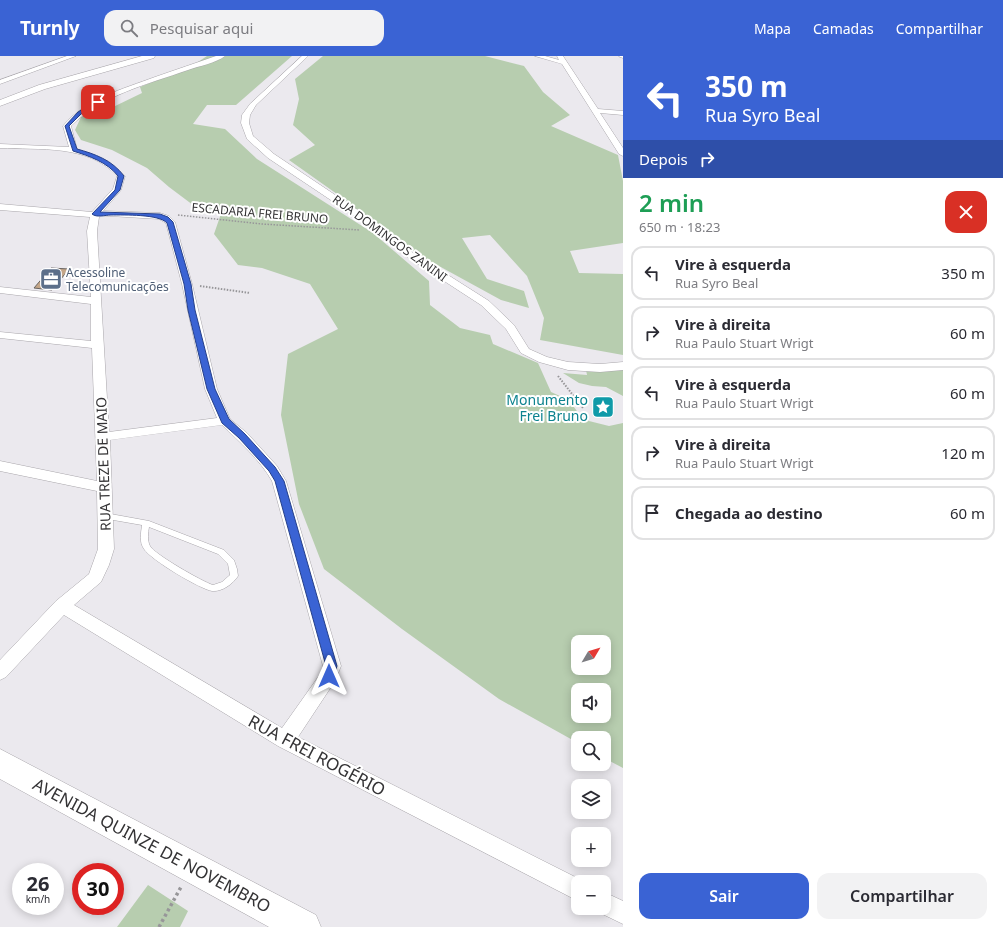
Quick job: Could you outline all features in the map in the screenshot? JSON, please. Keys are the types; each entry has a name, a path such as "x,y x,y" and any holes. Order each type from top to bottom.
{"main road":[{"name":"AVENIDA QUINZE DE NOVEMBRO","path":"0,763 304,927"}],"street":[{"path":"0,82 73,56"},
{"path":"0,103 42,87 151,56"},
{"path":"74,150 67,126 80,113 98,102 128,89 222,56"},
{"name":"RUA DOMINGOS ZANINI","path":"305,56 253,104 246,115 245,123 250,137 271,156 383,231 404,252 485,303 510,327 525,351 543,360 568,366 600,368 623,366"},
{"path":"538,56 565,63"},
{"path":"560,56 623,154"},
{"path":"596,111 623,113"},
{"path":"0,146 74,150 93,156 115,168 121,176 117,190 95,214"},
{"path":"0,207 86,215 110,213 160,216 166,218 170,222 187,284 211,389 225,421 242,436 272,469 279,481 332,666 329,676 285,740"},
{"name":"RUA TREZE DE MAIO","path":"0,672 62,606 95,578 101,566 106,549 103,437 92,231 95,214"},
{"path":"0,290 96,301"},
{"path":"0,334 97,345"},
{"path":"103,437 225,421"},
{"path":"0,466 104,487"},
{"name":"RUA FREI ROGÉRIO","path":"62,606 285,740 571,886"},
{"path":"611,907 623,913"}],"lane":[{"path":"105,516 146,523 221,552 229,559 234,568 234,576 228,583 213,588 200,582 152,553 146,547 144,539 146,523"}],"path":[{"name":"ESCADARIA FREI BRUNO","path":"160,216 194,215 216,220 283,226 383,231"},
{"path":"187,284 250,294"},
{"path":"543,360 563,382 583,408"},
{"path":"159,927 192,867"}],"green space":[{"path":"207,56 292,56 236,105 207,105 193,124 225,129 257,159 373,233 429,281 430,305 460,328 490,335 493,344 538,363 551,392 569,400 579,414 589,421 609,426 623,423 623,768 611,762 611,731 571,731 571,739 499,699 402,629 324,569 299,504 281,415 288,354 338,329 310,284 262,268 238,265 214,234 222,211 193,205 147,168 112,150 81,140 75,130 81,117 109,109 142,93 140,87 195,64"},
{"path":"323,56 485,56 524,66 543,92 570,115 551,126 618,155 623,181 623,243 570,251 579,273 623,274 623,355 540,340 544,318 527,276 490,235 462,238 487,279 524,291 529,308 501,300 428,260 394,239 344,199 289,160 315,145 293,125 299,99 295,79"},
{"path":"586,370 623,370 623,396 606,387 579,383 563,373 587,375"},
{"path":"148,885 188,911 180,927 117,927"}],"building":[{"name":"Acessoline Telecomunicações","path":"51,268 69,269 52,290 34,288"}],"place":[{"name":"Acessoline Telecomunicações","path":"51,279"},
{"name":"Monumento Frei Bruno","path":"603,407"}],"route":[{"path":"98,102 80,113 67,126 74,150 103,161 115,168 121,176 117,190 95,214 110,213 160,216 166,218 170,222 187,284 211,389 225,421 242,436 272,469 279,481 332,666 329,676"}]}
